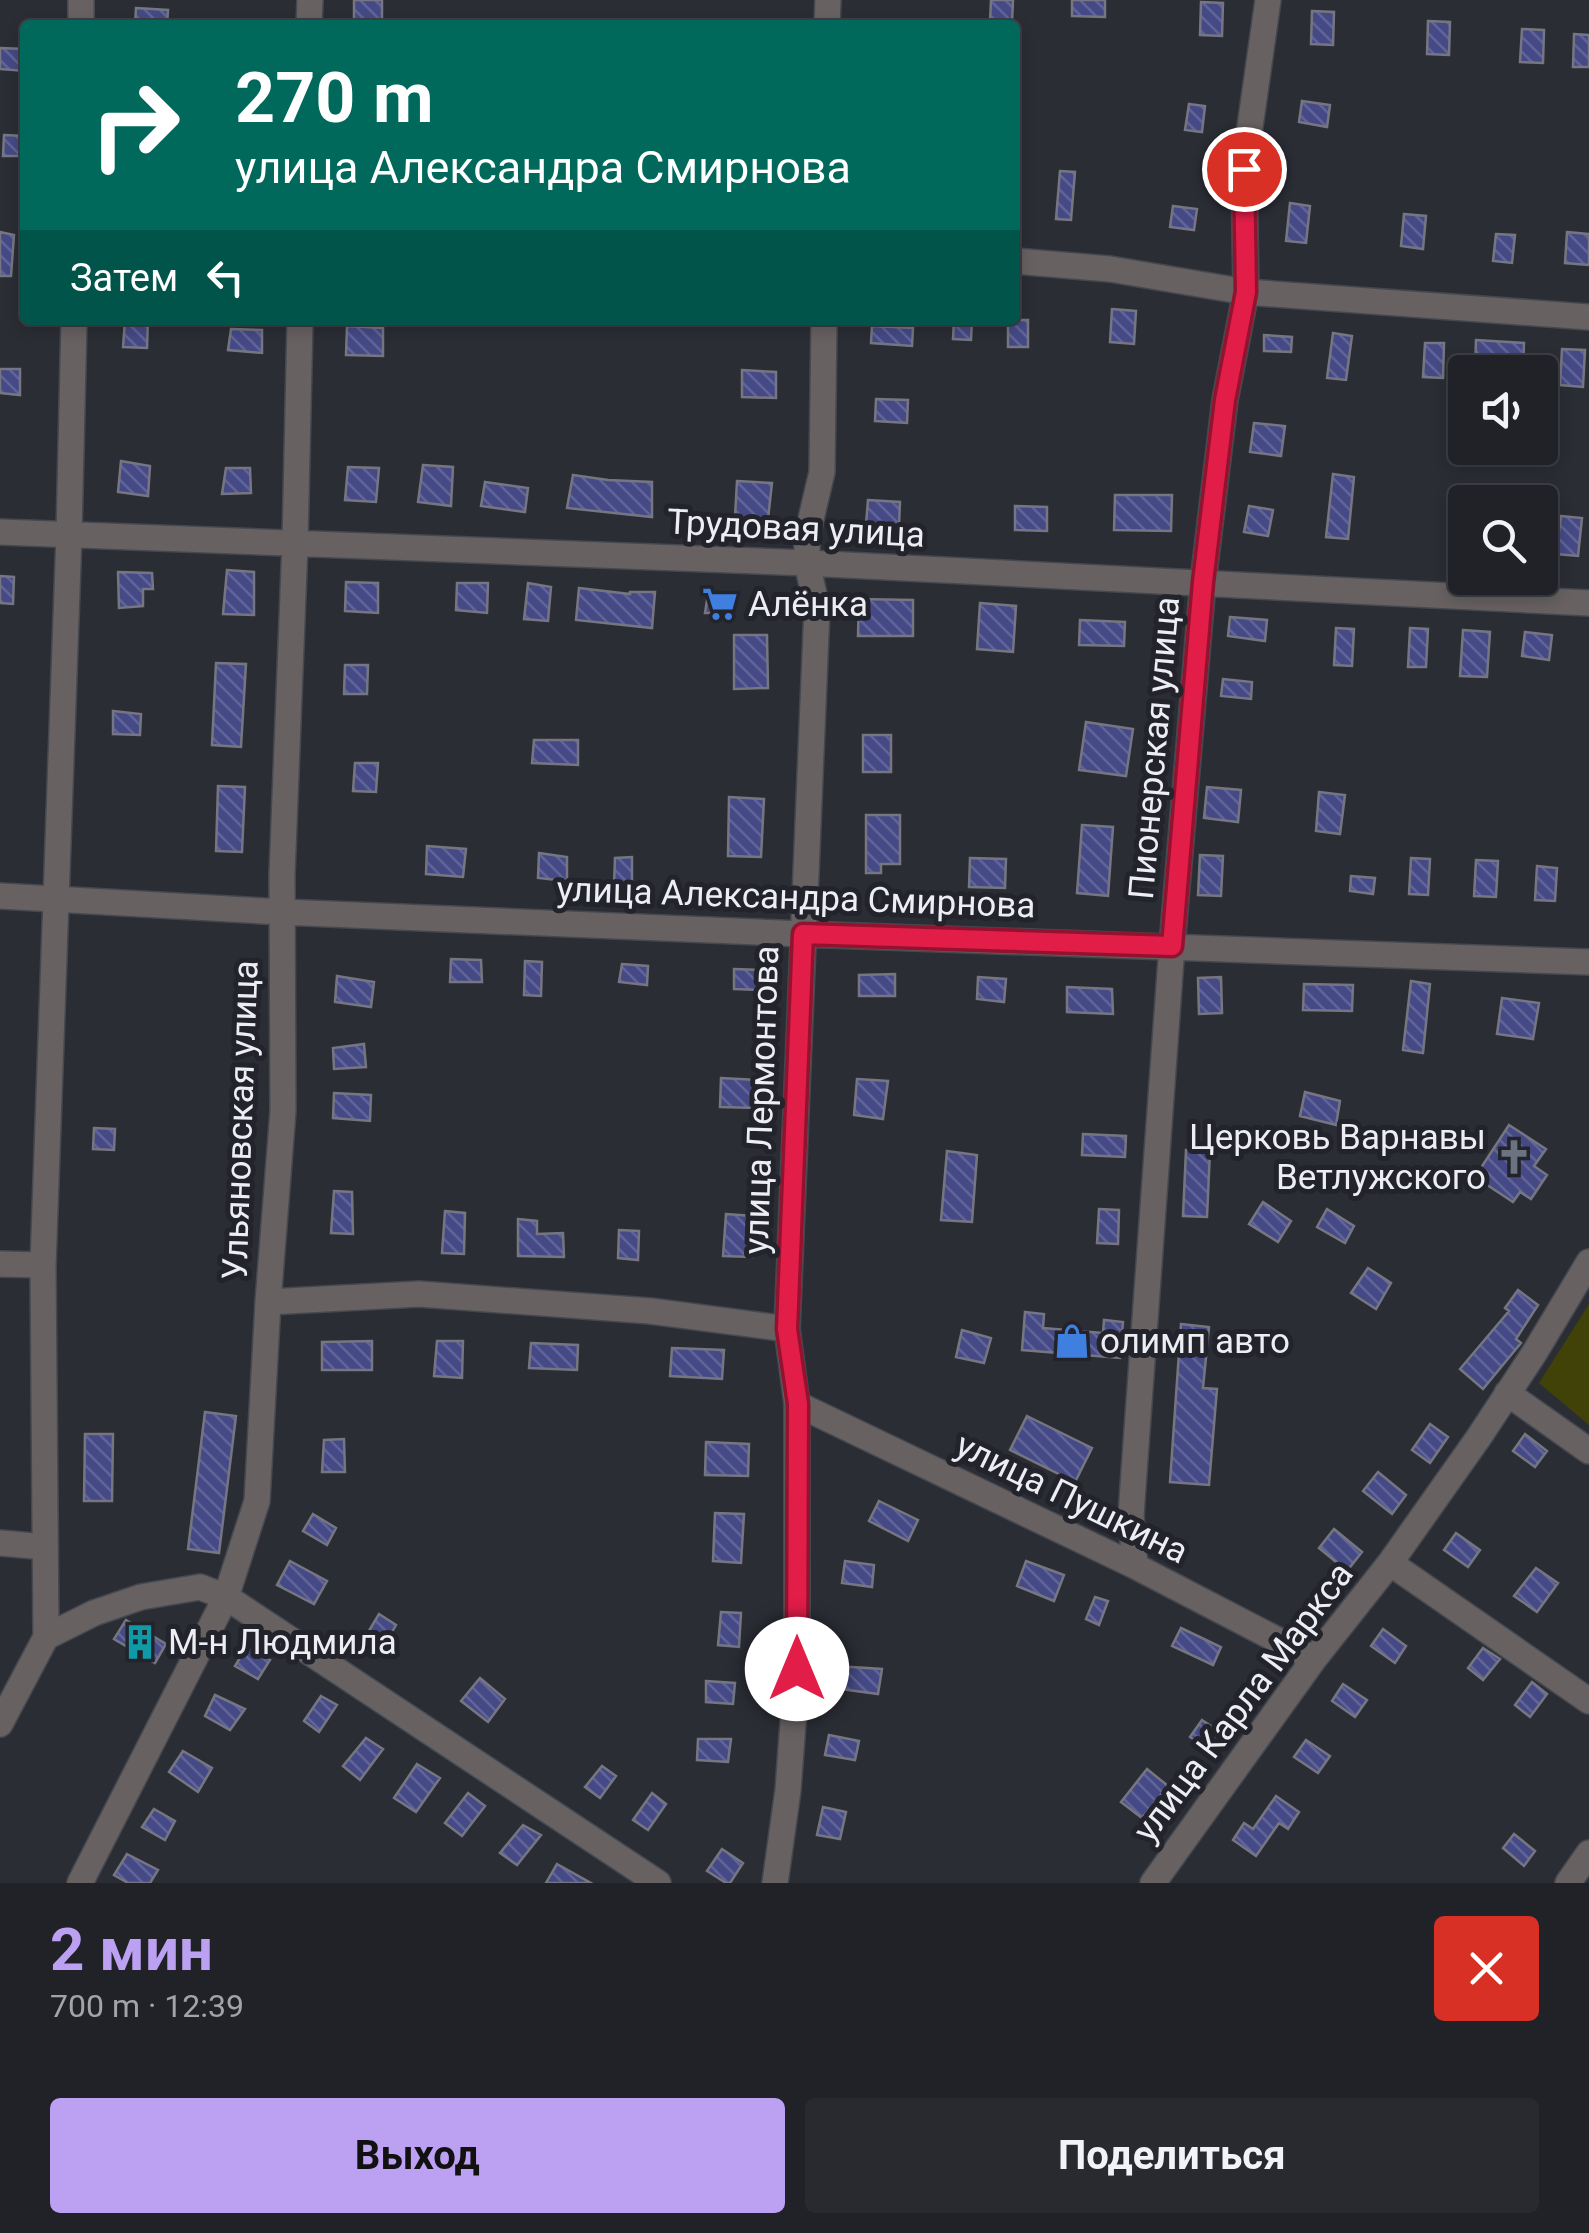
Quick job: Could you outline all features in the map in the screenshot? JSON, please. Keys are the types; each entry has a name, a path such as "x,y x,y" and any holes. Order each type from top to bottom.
{"street":[{"name":"Пионерская улица","path":"1135,1566 1131,1516 1172,946 1203,582 1225,400 1246,292 1244,169 1268,0"},
{"path":"1020,261 1110,269 1246,292 1589,317"},
{"path":"0,1724 46,1637 44,1265 74,325"},
{"name":"Ульяновская улица","path":"80,1883 226,1596 257,1502 283,1112 282,912 300,325"},
{"name":"улица Лермонтова","path":"776,1883 797,1669 798,1404 787,1329 817,608 807,563 807,536 822,472 824,325"},
{"name":"Трудовая улица","path":"0,532 807,563 1589,603"},
{"name":"улица Александра Смирнова","path":"0,896 803,934 1589,962"},
{"name":"улица Карла Маркса","path":"1153,1883 1479,1437 1589,1262"},
{"path":"0,1264 44,1265"},
{"path":"268,1302 419,1294 650,1311 787,1329"},
{"path":"1507,1393 1589,1451"},
{"name":"улица Пушкина","path":"798,1404 1135,1566 1314,1659"},
{"path":"0,1542 45,1548"},
{"name":"улица Карла Маркса","path":"1390,1563 1589,1701"},
{"path":"46,1637 141,1596 200,1587 226,1596 658,1883"},
{"path":"1568,1883 1589,1853"}],"shaded area":[{"path":"1589,1304 1589,1425 1539,1383"}],"building":[{"path":"354,0 382,0 382,20 354,20"},
{"path":"991,0 1013,0 1012,20 990,20"},
{"path":"1072,0 1105,0 1105,17 1072,16"},
{"path":"1201,2 1223,3 1222,36 1200,35"},
{"path":"136,8 168,10 167,20 135,20"},
{"path":"1312,11 1334,12 1333,45 1311,44"},
{"path":"1428,21 1450,22 1449,55 1427,54"},
{"path":"1522,29 1544,30 1543,63 1520,62"},
{"path":"1574,34 1589,35 1589,67 1573,67"},
{"path":"0,48 20,49 20,71 0,69"},
{"path":"1302,101 1330,105 1327,127 1299,122"},
{"path":"1189,104 1205,106 1202,132 1185,130"},
{"path":"4,135 20,136 20,156 3,156"},
{"path":"1060,171 1075,172 1071,220 1056,219"},
{"path":"1290,203 1310,206 1306,243 1286,241"},
{"path":"1173,206 1197,209 1194,230 1170,227"},
{"path":"1404,214 1426,216 1423,249 1401,246"},
{"path":"0,232 14,235 11,276 0,276"},
{"path":"1567,232 1589,234 1589,265 1565,263"},
{"path":"1496,234 1515,235 1512,263 1493,261"},
{"path":"1112,309 1136,311 1134,344 1110,342"},
{"path":"1028,320 1028,347 1008,347 1008,325"},
{"path":"125,325 148,325 147,348 123,347"},
{"path":"954,325 972,325 971,340 953,339"},
{"path":"347,326 383,328 383,356 346,355"},
{"path":"872,326 913,328 912,346 871,343"},
{"path":"231,329 262,330 262,353 228,350"},
{"path":"1333,333 1352,336 1346,380 1327,378"},
{"path":"1264,335 1292,337 1291,352 1264,351"},
{"path":"1476,340 1524,343 1524,355 1475,355"},
{"path":"1425,343 1444,343 1443,378 1423,377"},
{"path":"1562,349 1585,350 1583,387 1560,385"},
{"path":"0,369 20,369 20,395 0,393"},
{"path":"742,370 776,372 776,398 742,397"},
{"path":"876,399 908,400 907,423 875,421"},
{"path":"1254,423 1285,426 1281,456 1250,452"},
{"path":"121,461 150,466 148,496 118,492"},
{"path":"423,465 453,467 451,506 418,502"},
{"path":"348,467 379,468 376,502 345,500"},
{"path":"226,468 250,468 251,493 222,494"},
{"path":"1333,474 1354,477 1348,539 1326,537"},
{"path":"573,475 652,482 652,517 567,508"},
{"path":"737,481 772,483 768,519 735,517"},
{"path":"485,482 528,488 525,512 481,506"},
{"path":"1115,495 1172,495 1171,531 1114,530"},
{"path":"868,500 900,502 899,526 866,524"},
{"path":"1015,506 1047,507 1047,531 1015,530"},
{"path":"1249,506 1273,510 1268,536 1244,532"},
{"path":"1561,516 1582,518 1578,556 1558,554"},
{"path":"227,570 254,572 254,615 223,614"},
{"path":"118,572 152,573 153,589 143,589 143,606 119,608"},
{"path":"0,576 14,577 13,604 0,603"},
{"path":"346,582 378,583 378,613 345,611"},
{"path":"457,583 488,583 487,613 456,610"},
{"path":"528,583 551,587 548,621 524,619"},
{"path":"579,588 630,594 655,592 652,628 576,620"},
{"name":"Алёнка","path":"708,594 733,596 733,613 705,613"},
{"path":"859,599 913,600 913,636 858,636"},
{"path":"980,603 1016,606 1013,652 977,649"},
{"path":"1230,617 1267,620 1265,641 1228,636"},
{"path":"1080,620 1125,622 1124,646 1079,645"},
{"path":"1336,628 1354,629 1352,666 1334,665"},
{"path":"1410,628 1428,629 1426,667 1408,667"},
{"path":"1463,630 1490,632 1487,677 1460,676"},
{"path":"1525,632 1552,635 1549,660 1522,656"},
{"path":"734,635 767,635 768,688 734,689"},
{"path":"216,663 246,664 241,747 212,745"},
{"path":"345,665 368,665 367,694 344,694"},
{"path":"1223,679 1252,682 1251,699 1221,696"},
{"path":"113,711 141,714 140,735 113,734"},
{"path":"1086,722 1133,729 1126,776 1079,770"},
{"path":"863,735 891,735 891,772 863,772"},
{"path":"534,740 578,740 578,765 532,763"},
{"path":"355,763 378,763 376,792 353,791"},
{"path":"218,786 245,787 242,852 216,851"},
{"path":"1207,787 1241,790 1238,822 1204,818"},
{"path":"1319,792 1345,795 1340,834 1316,831"},
{"path":"729,797 764,799 761,857 728,856"},
{"path":"866,815 900,815 900,864 881,864 881,873 866,873"},
{"path":"1082,825 1113,827 1108,896 1077,893"},
{"path":"427,846 466,849 463,877 426,874"},
{"path":"539,853 567,857 567,881 538,878"},
{"path":"1200,855 1223,856 1221,896 1198,895"},
{"path":"632,857 632,887 614,886 615,858"},
{"path":"970,858 1006,859 1005,888 969,887"},
{"path":"1411,858 1430,859 1428,895 1409,894"},
{"path":"1476,860 1498,861 1496,897 1474,896"},
{"path":"1537,866 1557,868 1555,901 1535,900"},
{"path":"1351,876 1375,878 1373,894 1350,891"},
{"path":"451,959 481,960 482,982 450,982"},
{"path":"525,961 542,962 541,996 524,995"},
{"path":"622,964 648,966 647,985 619,982"},
{"path":"734,969 761,970 761,990 734,989"},
{"path":"895,974 895,996 859,996 859,975"},
{"path":"337,976 374,982 371,1007 335,1002"},
{"path":"978,977 1006,979 1004,1002 977,999"},
{"path":"1221,977 1222,1013 1199,1014 1198,978"},
{"path":"1411,981 1430,984 1423,1053 1403,1050"},
{"path":"1304,984 1353,985 1352,1011 1303,1010"},
{"path":"1067,987 1112,989 1113,1014 1067,1012"},
{"path":"1502,998 1539,1003 1533,1039 1497,1034"},
{"path":"364,1044 366,1067 334,1069 333,1048"},
{"path":"721,1078 757,1080 756,1108 720,1107"},
{"path":"857,1079 888,1081 883,1119 854,1115"},
{"path":"1305,1092 1340,1101 1336,1125 1300,1116"},
{"path":"334,1093 371,1095 370,1121 333,1118"},
{"name":"Церковь Варнавы Ветлужского","path":"1509,1125 1546,1149 1534,1166 1547,1175 1531,1199 1520,1192 1513,1202 1475,1177"},
{"path":"94,1128 115,1129 114,1150 93,1149"},
{"path":"1083,1134 1126,1136 1125,1157 1082,1155"},
{"path":"1186,1150 1210,1151 1207,1217 1183,1216"},
{"path":"947,1151 977,1155 972,1222 941,1220"},
{"path":"334,1191 352,1192 353,1234 331,1233"},
{"path":"1263,1202 1291,1221 1278,1242 1249,1224"},
{"path":"1099,1209 1119,1210 1118,1244 1097,1243"},
{"path":"1327,1209 1354,1226 1345,1243 1317,1227"},
{"path":"445,1211 465,1213 464,1254 442,1253"},
{"path":"726,1214 753,1216 752,1257 723,1256"},
{"path":"518,1219 537,1221 537,1234 563,1233 564,1257 518,1256"},
{"path":"619,1230 639,1231 638,1260 618,1258"},
{"path":"1368,1268 1391,1283 1376,1309 1351,1293"},
{"path":"1518,1290 1538,1305 1516,1339 1521,1343 1483,1389 1460,1369 1509,1311 1505,1308"},
{"name":"олимп авто","path":"1025,1312 1044,1314 1043,1328 1103,1333 1104,1320 1123,1322 1120,1358 1022,1350"},
{"path":"1181,1324 1209,1327 1203,1388 1217,1389 1209,1485 1170,1482"},
{"path":"962,1330 991,1338 984,1363 956,1357"},
{"path":"372,1341 372,1370 322,1370 322,1342"},
{"path":"437,1341 463,1341 462,1378 434,1376"},
{"path":"531,1343 578,1345 577,1370 529,1368"},
{"path":"672,1348 724,1350 722,1379 670,1376"},
{"path":"205,1412 236,1416 219,1553 188,1549"},
{"path":"1027,1416 1092,1448 1075,1482 1010,1450"},
{"path":"1430,1424 1448,1437 1430,1463 1412,1450"},
{"path":"85,1434 113,1434 112,1501 84,1501"},
{"path":"1525,1434 1547,1451 1535,1467 1513,1451"},
{"path":"344,1439 345,1472 322,1472 324,1440"},
{"path":"706,1442 749,1444 748,1476 705,1475"},
{"path":"1378,1472 1406,1495 1392,1514 1363,1491"},
{"path":"879,1501 918,1520 908,1541 869,1521"},
{"path":"715,1513 744,1514 741,1563 713,1561"},
{"path":"313,1514 336,1528 327,1545 303,1531"},
{"path":"1334,1529 1362,1552 1347,1571 1319,1548"},
{"path":"1456,1533 1480,1550 1468,1567 1444,1550"},
{"path":"290,1561 327,1581 314,1604 277,1585"},
{"path":"845,1561 874,1565 872,1587 842,1583"},
{"path":"1026,1561 1064,1575 1054,1601 1017,1586"},
{"path":"1536,1568 1558,1583 1537,1612 1514,1596"},
{"path":"1095,1597 1108,1601 1099,1625 1086,1619"},
{"path":"721,1612 741,1613 739,1647 718,1645"},
{"path":"379,1614 396,1625 382,1650 364,1639"},
{"name":"М-н Людмила","path":"126,1620 166,1644 155,1663 114,1639"},
{"path":"1181,1628 1221,1647 1213,1665 1172,1646"},
{"path":"1383,1629 1406,1646 1395,1663 1371,1646"},
{"path":"247,1646 270,1660 258,1679 235,1666"},
{"path":"1483,1648 1500,1659 1483,1680 1468,1668"},
{"path":"836,1666 882,1669 878,1694 833,1688"},
{"path":"480,1678 505,1699 488,1722 461,1701"},
{"path":"706,1681 735,1683 733,1704 706,1702"},
{"path":"1532,1682 1547,1694 1530,1717 1515,1705"},
{"path":"1343,1684 1367,1700 1355,1717 1332,1701"},
{"path":"215,1695 245,1709 230,1730 205,1716"},
{"path":"321,1696 337,1705 319,1732 304,1721"},
{"path":"1202,1720 1226,1736 1214,1753 1190,1737"},
{"path":"829,1735 859,1741 855,1760 825,1755"},
{"path":"366,1738 383,1749 360,1780 343,1766"},
{"path":"698,1739 731,1739 728,1762 697,1760"},
{"path":"1306,1740 1330,1756 1318,1773 1294,1757"},
{"path":"183,1751 212,1768 198,1792 169,1772"},
{"path":"417,1764 440,1778 416,1812 394,1798"},
{"path":"602,1766 616,1776 600,1798 585,1787"},
{"path":"1147,1769 1168,1786 1142,1818 1121,1802"},
{"path":"468,1793 485,1806 462,1836 445,1823"},
{"path":"652,1793 666,1804 648,1830 633,1820"},
{"path":"1276,1796 1299,1812 1288,1829 1279,1823 1256,1856 1233,1840 1244,1823 1253,1829"},
{"path":"823,1807 846,1812 840,1839 817,1835"},
{"path":"154,1809 175,1821 165,1840 142,1827"},
{"path":"523,1825 541,1835 517,1865 500,1853"},
{"path":"1514,1834 1535,1851 1524,1866 1503,1848"},
{"path":"722,1849 743,1863 730,1883 707,1871"},
{"path":"127,1854 158,1870 150,1883 128,1883 114,1875"},
{"path":"557,1864 591,1883 546,1883"}],"place":[{"name":"Алёнка","path":"720,604"},
{"name":"Церковь Варнавы Ветлужского","path":"1514,1157"},
{"name":"олимп авто","path":"1072,1341"},
{"name":"М-н Людмила","path":"140,1642"}],"route":[{"path":"797,1669 798,1404 787,1329 803,934 1172,946 1203,582 1225,400 1246,292 1244,169"}]}
